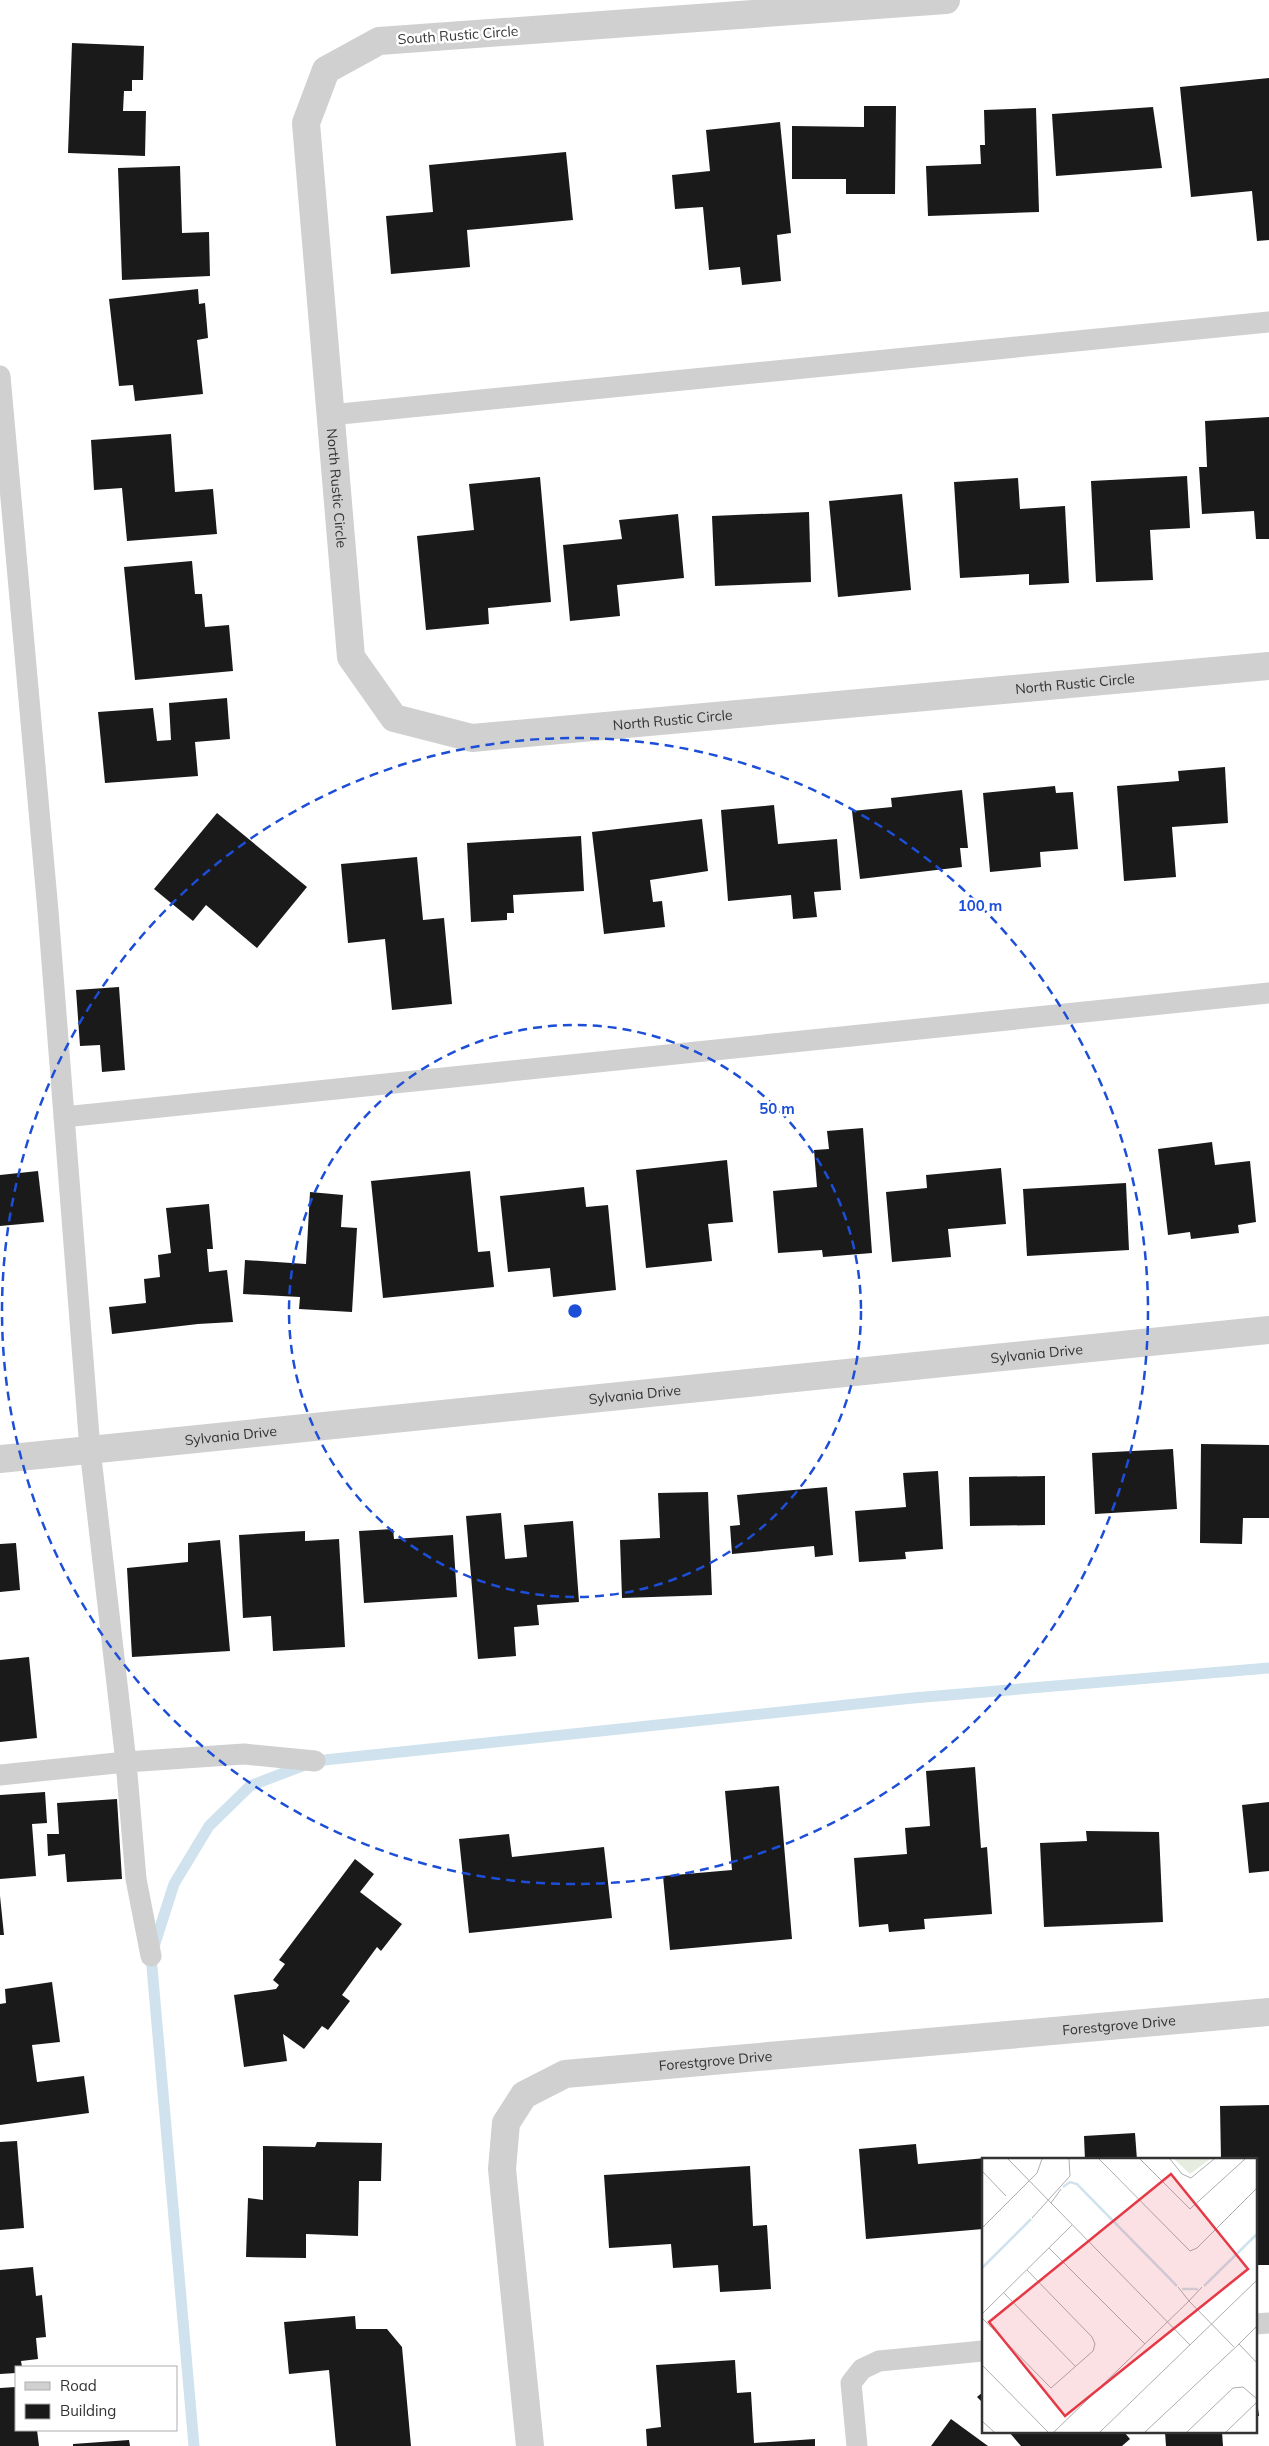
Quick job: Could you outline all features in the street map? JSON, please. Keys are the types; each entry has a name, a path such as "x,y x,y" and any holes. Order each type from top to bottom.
{"street":[{"name":"South Rustic Circle","path":"330,414 306,123 326,70 379,41 946,0"},
{"name":"North Rustic Circle","path":"330,414 351,657 394,718 472,738 1269,666"},
{"name":"Sylvania Drive","path":"0,1458 1269,1330"},
{"name":"Forestgrove Drive","path":"530,2446 502,2168 506,2123 524,2095 564,2074 1269,2012"}],"lane":[{"path":"330,414 1269,322"},
{"path":"0,376 48,912 90,1449 126,1762 136,1879 151,1956"},
{"path":"64,1117 1269,994"},
{"path":"0,1775 126,1762 244,1754 315,1761"},
{"path":"1256,2324 1269,2323"},
{"path":"857,2446 852,2383 862,2369 879,2361 982,2351"}],"building":[{"path":"72,43 144,46 143,80 132,80 132,91 124,91 123,111 146,111 145,156 68,153"},
{"path":"1269,78 1269,240 1257,241 1252,191 1191,197 1180,87"},
{"path":"864,106 896,106 895,194 846,194 846,179 792,179 792,126 864,127"},
{"path":"1153,107 1162,168 1056,176 1052,114"},
{"path":"1036,108 1039,212 928,216 926,166 981,164 980,145 985,145 984,110"},
{"path":"780,122 791,233 777,235 781,281 742,285 740,267 709,270 703,207 675,209 672,175 710,171 706,130"},
{"path":"566,152 573,220 467,230 470,267 391,274 386,216 433,212 429,165"},
{"path":"180,166 182,233 209,232 210,276 122,280 118,168"},
{"path":"198,289 199,304 205,303 208,338 197,340 203,394 135,401 133,385 119,386 109,299"},
{"path":"1269,417 1269,539 1256,539 1254,511 1202,514 1199,467 1207,467 1205,421"},
{"path":"171,434 175,492 213,489 217,534 127,541 122,488 94,490 91,440"},
{"path":"1187,476 1190,528 1150,530 1153,580 1096,582 1091,481"},
{"path":"540,477 551,602 488,608 489,624 426,630 417,536 474,530 469,484"},
{"path":"1018,478 1020,509 1065,506 1069,583 1029,585 1029,574 960,578 954,482"},
{"path":"902,494 911,590 838,597 829,501"},
{"path":"809,512 811,582 715,586 712,516"},
{"path":"678,514 684,578 617,585 620,616 570,621 563,545 622,539 619,520"},
{"path":"192,561 195,594 202,594 205,627 229,625 233,671 135,680 124,567"},
{"path":"227,698 230,739 195,742 198,776 105,783 98,712 153,708 157,741 171,740 169,703"},
{"path":"1225,767 1228,823 1172,827 1176,877 1124,881 1117,786 1179,781 1178,771"},
{"path":"1055,786 1056,793 1073,792 1078,849 1040,852 1041,867 990,872 983,793"},
{"path":"962,790 968,848 960,848 962,867 860,879 852,811 892,807 891,798"},
{"path":"774,805 778,844 837,839 841,890 814,892 817,917 793,919 791,895 728,901 721,810"},
{"path":"217,813 307,887 257,948 206,905 193,921 154,889"},
{"path":"702,819 708,871 650,880 653,902 662,901 665,927 604,934 592,832"},
{"path":"581,836 584,891 513,895 514,913 507,913 507,920 471,922 467,843"},
{"path":"417,857 423,920 444,918 452,1004 392,1010 385,939 348,943 341,864"},
{"path":"119,987 125,1070 102,1072 100,1045 80,1046 76,990"},
{"path":"863,1128 872,1253 823,1257 822,1250 778,1253 773,1191 817,1187 814,1150 829,1149 827,1131"},
{"path":"1212,1142 1215,1165 1250,1161 1256,1222 1238,1225 1239,1233 1191,1239 1190,1232 1168,1235 1158,1149"},
{"path":"727,1160 733,1222 708,1224 712,1261 646,1268 636,1170"},
{"path":"1001,1168 1006,1224 948,1229 951,1257 892,1262 886,1192 927,1188 926,1175"},
{"path":"38,1171 44,1222 0,1226 0,1175"},
{"path":"470,1171 478,1252 490,1251 494,1287 383,1298 371,1181"},
{"path":"1126,1183 1129,1250 1027,1256 1023,1189"},
{"path":"584,1187 586,1207 608,1205 616,1290 553,1297 550,1268 508,1272 500,1196"},
{"path":"310,1192 343,1195 341,1227 357,1228 352,1312 299,1309 300,1297 243,1294 245,1260 306,1264"},
{"path":"209,1204 213,1249 207,1249 209,1272 227,1270 233,1322 112,1334 109,1307 146,1303 144,1279 160,1277 158,1255 171,1253 166,1208"},
{"path":"1201,1444 1269,1445 1269,1518 1243,1518 1242,1544 1200,1543"},
{"path":"1173,1449 1177,1509 1095,1514 1092,1453"},
{"path":"938,1471 943,1549 905,1552 906,1559 859,1562 855,1511 906,1507 903,1473"},
{"path":"1045,1476 1045,1525 970,1526 969,1477"},
{"path":"827,1487 833,1555 815,1557 814,1546 732,1554 730,1526 740,1525 737,1495"},
{"path":"708,1492 712,1595 622,1598 620,1540 660,1538 658,1493"},
{"path":"501,1513 505,1559 527,1557 524,1525 573,1521 579,1602 537,1605 539,1625 514,1627 516,1656 478,1659 466,1516"},
{"path":"393,1529 394,1539 453,1535 457,1597 364,1603 359,1531"},
{"path":"305,1531 305,1541 339,1539 345,1647 273,1651 271,1616 243,1618 239,1535"},
{"path":"220,1540 230,1651 132,1657 127,1568 188,1562 188,1543"},
{"path":"16,1543 20,1590 0,1592 0,1544"},
{"path":"29,1657 37,1738 0,1742 0,1660"},
{"path":"975,1767 981,1848 987,1847 992,1914 924,1919 925,1929 889,1932 888,1924 859,1927 854,1858 907,1854 905,1828 930,1826 926,1771"},
{"path":"779,1786 792,1939 670,1950 663,1876 732,1870 725,1791"},
{"path":"45,1792 47,1823 32,1824 36,1876 0,1879 0,1795"},
{"path":"117,1799 122,1879 67,1882 65,1854 48,1856 47,1834 59,1834 57,1803"},
{"path":"1269,1802 1269,1871 1249,1873 1242,1805"},
{"path":"1086,1831 1159,1832 1163,1922 1044,1927 1040,1843 1087,1841"},
{"path":"509,1834 512,1857 604,1847 612,1918 469,1933 459,1839"},
{"path":"355,1859 374,1874 360,1892 402,1924 381,1951 377,1947 342,1995 350,2001 328,2030 322,2026 304,2049 283,2034 287,2061 244,2067 234,1995 276,1989 279,1985 273,1980 285,1964 279,1960"},
{"path":"0,1896 4,1935 0,1935"},
{"path":"52,1982 60,2042 32,2045 37,2082 84,2076 89,2113 0,2125 0,2004 6,2003 5,1989"},
{"path":"1269,2105 1269,2265 1256,2265 1256,2158 1221,2158 1220,2106"},
{"path":"1135,2133 1137,2158 1085,2158 1084,2136"},
{"path":"17,2141 24,2228 0,2230 0,2142"},
{"path":"317,2142 382,2143 381,2181 359,2181 358,2236 306,2234 306,2258 246,2257 248,2198 263,2200 263,2146 315,2147"},
{"path":"916,2144 918,2164 982,2158 982,2229 866,2239 859,2149"},
{"path":"750,2166 753,2226 767,2225 771,2289 720,2292 718,2265 673,2268 671,2244 609,2248 604,2175"},
{"path":"33,2267 36,2296 42,2295 46,2337 36,2338 38,2359 21,2361 22,2366 15,2366 15,2373 0,2374 0,2270"},
{"path":"355,2316 356,2329 387,2329 402,2347 411,2446 336,2446 329,2370 289,2374 284,2322"},
{"path":"735,2360 737,2393 751,2392 754,2443 815,2439 815,2446 647,2446 646,2429 661,2427 656,2365"},
{"path":"15,2387 15,2431 37,2431 39,2446 0,2446 0,2388"},
{"path":"982,2393 982,2402 977,2397"},
{"path":"1256,2394 1259,2416 1256,2416"},
{"path":"951,2419 988,2446 931,2446"},
{"path":"1011,2434 1126,2434 1130,2439 1122,2446 1021,2446"},
{"path":"1165,2434 1222,2434 1223,2446 1166,2446"},
{"path":"129,2440 130,2446 73,2446 73,2444"}],"waterway":[{"path":"194,2446 151,1956 174,1884 209,1826 250,1786 315,1761 913,1698 1269,1668"}]}
